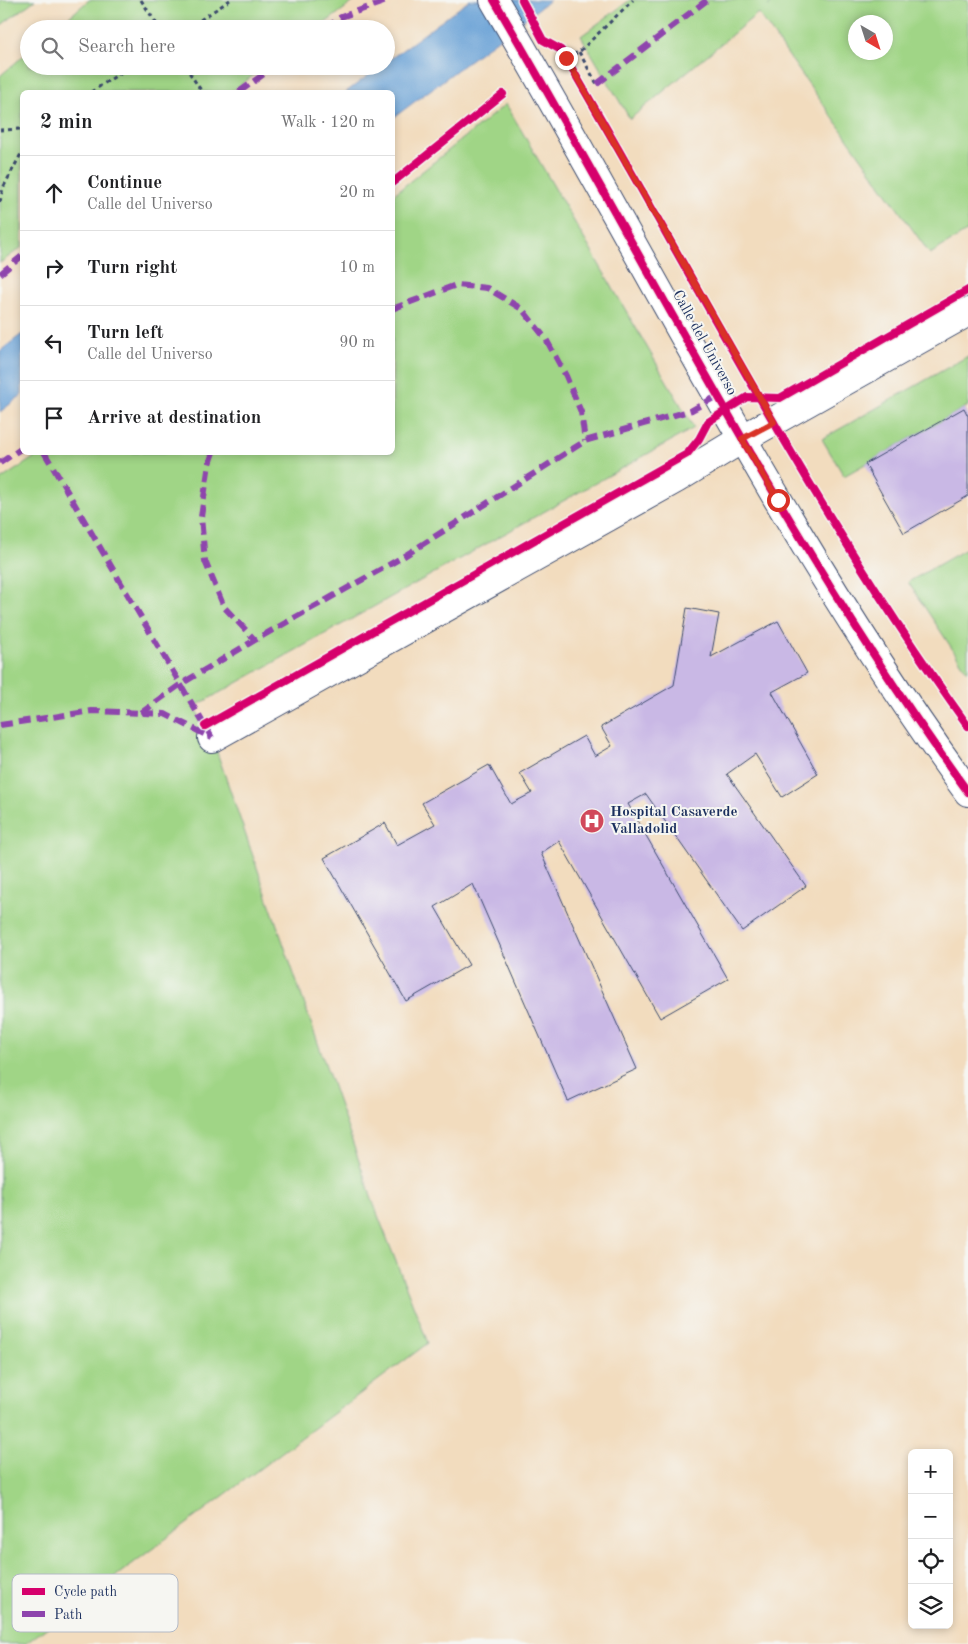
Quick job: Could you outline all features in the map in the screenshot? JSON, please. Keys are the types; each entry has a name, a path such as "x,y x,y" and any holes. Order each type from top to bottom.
{"street":[{"name":"Calle del Universo","path":"494,0 742,439 814,561 880,666 968,792"},
{"path":"212,738 676,479 742,439 968,312"}],"path":[{"path":"141,0 154,20"},
{"path":"200,20 230,0"},
{"path":"566,58 579,52 633,0"},
{"path":"561,50 571,67"},
{"path":"579,52 597,84"},
{"path":"94,90 117,75"},
{"path":"191,75 201,90"},
{"path":"0,130 20,129"},
{"path":"0,202 3,188 20,156"}],"green space":[{"path":"0,0 35,0 0,26"},
{"path":"89,0 356,0 329,20 66,20"},
{"path":"630,0 774,0 768,6 776,0 968,0 968,231 930,254 758,13 630,119 581,36"},
{"path":"20,59 20,75 254,75 234,90 20,90 20,248 0,263 0,76"},
{"path":"506,104 694,428 194,707 212,738 377,1213 428,1343 119,1574 12,1574 12,1632 41,1632 25,1644 0,1644 0,480 38,455 395,455 395,193"},
{"path":"968,356 968,406 844,476 822,439"},
{"path":"968,548 968,670 967,671 908,582"}],"water":[{"path":"470,0 550,0 395,116 395,90 349,90 369,75 395,75 395,55"},
{"path":"20,336 20,397 0,412 0,351"}],"building":[{"path":"964,408 968,416 968,496 904,533 865,464"},
{"path":"687,608 719,614 711,657 778,621 807,673 772,692 818,774 782,797 755,754 727,774 806,886 742,931 646,794 628,804 728,979 660,1018 559,841 541,853 637,1069 568,1101 473,884 435,907 469,965 406,1001 324,858 385,823 397,845 435,824 422,803 489,765 511,804 532,793 520,773 584,736 595,756 612,746 601,727 674,685"}],"marked path":[{"path":"337,20 389,0"},
{"path":"597,84 707,0"},
{"path":"242,90 263,75"},
{"path":"0,274 20,258"},
{"path":"395,308 456,285 487,288 522,309 546,339 566,376 581,412 585,441"},
{"path":"141,713 181,684 401,558 585,441 692,410 717,396"},
{"path":"0,463 20,449"},
{"path":"46,455 212,738"},
{"path":"212,455 201,517 205,561 224,607 255,640"},
{"path":"0,725 92,711 165,714 212,738"}],"cycle path":[{"path":"494,0 779,502 839,600 902,697 968,792"},
{"path":"522,0 543,40 561,50 757,393 858,562 968,726"},
{"path":"395,181 503,94"},
{"path":"205,726 687,454 699,439 708,422 747,397 780,398 968,290"}],"place":[{"name":"Hospital Casaverde Valladolid","path":"592,821"}],"route":[{"path":"566,58 774,422 742,439 778,500"}]}
